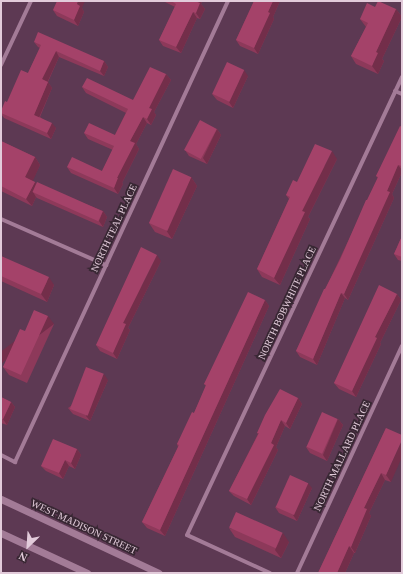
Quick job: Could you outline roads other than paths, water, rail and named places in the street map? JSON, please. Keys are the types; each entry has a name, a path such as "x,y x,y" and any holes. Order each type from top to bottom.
{"street":[{"path":"1,65 31,1"},
{"name":"NORTH TEAL PLACE","path":"1,455 16,462 228,1"},
{"name":"NORTH BOBWHITE PLACE","path":"270,573 187,536 402,77"},
{"path":"395,91 402,94"},
{"path":"1,219 106,265"},
{"name":"NORTH MALLARD PLACE","path":"297,573 402,346"},
{"name":"WEST MADISON STREET","path":"1,500 159,573"},
{"path":"1,533 86,573"}]}
